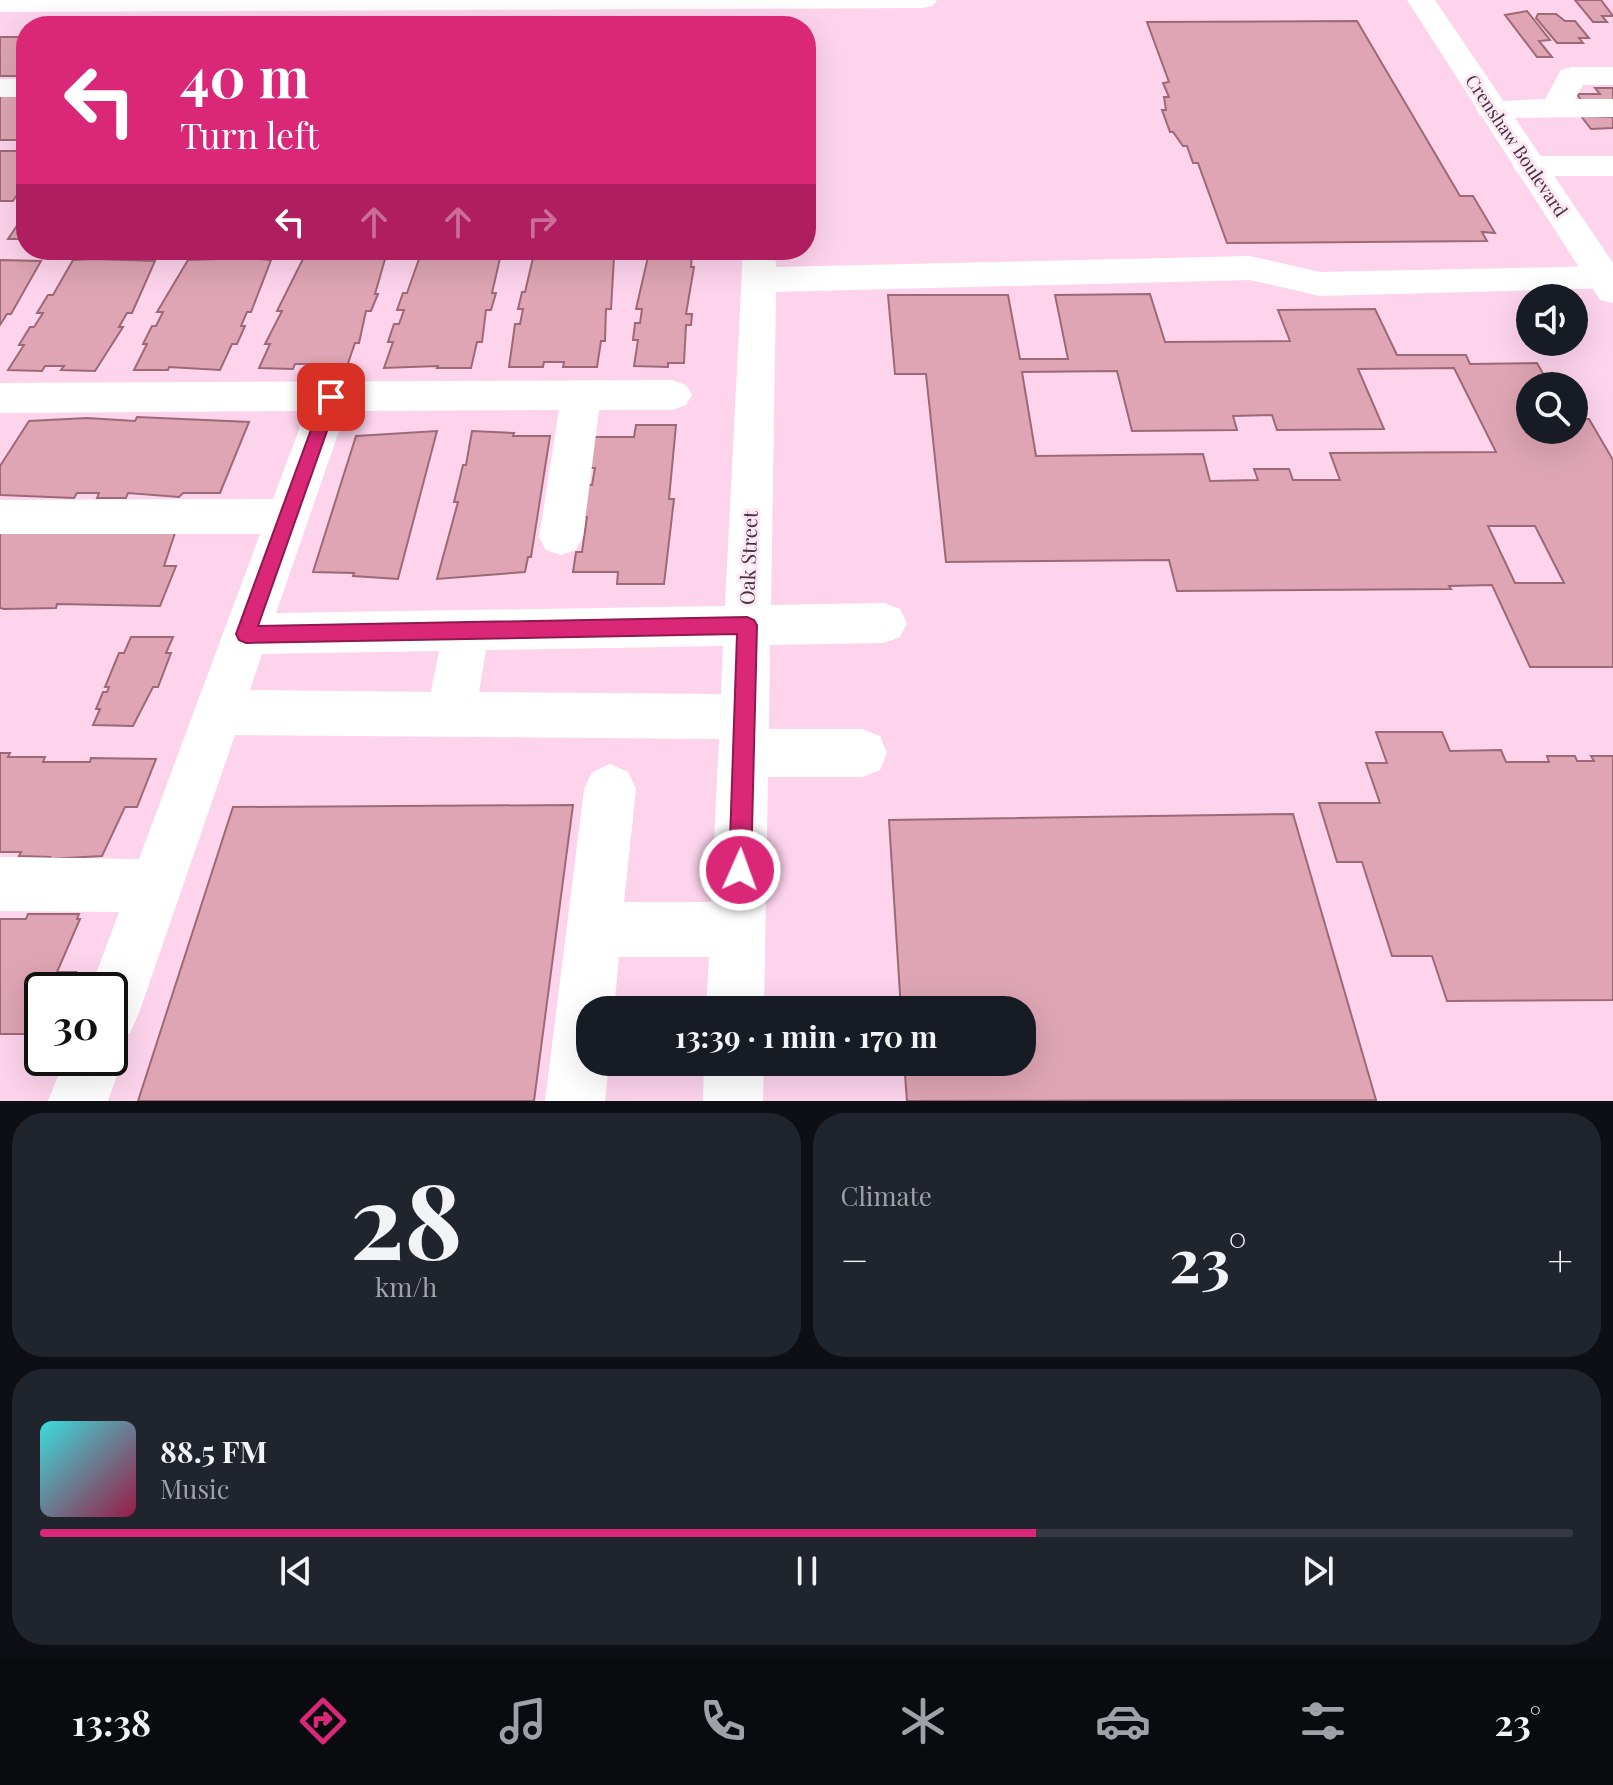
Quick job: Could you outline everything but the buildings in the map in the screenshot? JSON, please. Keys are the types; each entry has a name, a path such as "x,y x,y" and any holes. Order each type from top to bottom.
{"street":[{"path":"0,4 923,0"},
{"name":"Crenshaw Boulevard","path":"1421,0 1608,284"},
{"path":"1555,109 1572,76 1608,64"},
{"path":"1491,109 1613,108"},
{"path":"1529,166 1613,166"},
{"path":"759,265 1250,268 1320,284 1608,284"},
{"name":"Oak Street","path":"736,996 759,265"},
{"path":"0,398 672,395"},
{"path":"561,537 581,396"},
{"path":"125,972 331,397"},
{"path":"0,517 288,516"},
{"path":"246,634 884,623"},
{"path":"450,715 467,630"},
{"path":"217,712 450,715 744,735 862,753"},
{"path":"575,1101 610,789"},
{"path":"0,884 156,886"},
{"path":"594,930 738,929"},
{"path":"78,1101 87,1076"},
{"path":"733,1101 734,1076"}],"route":[{"path":"331,397 246,634 747,625 740,870"}]}
